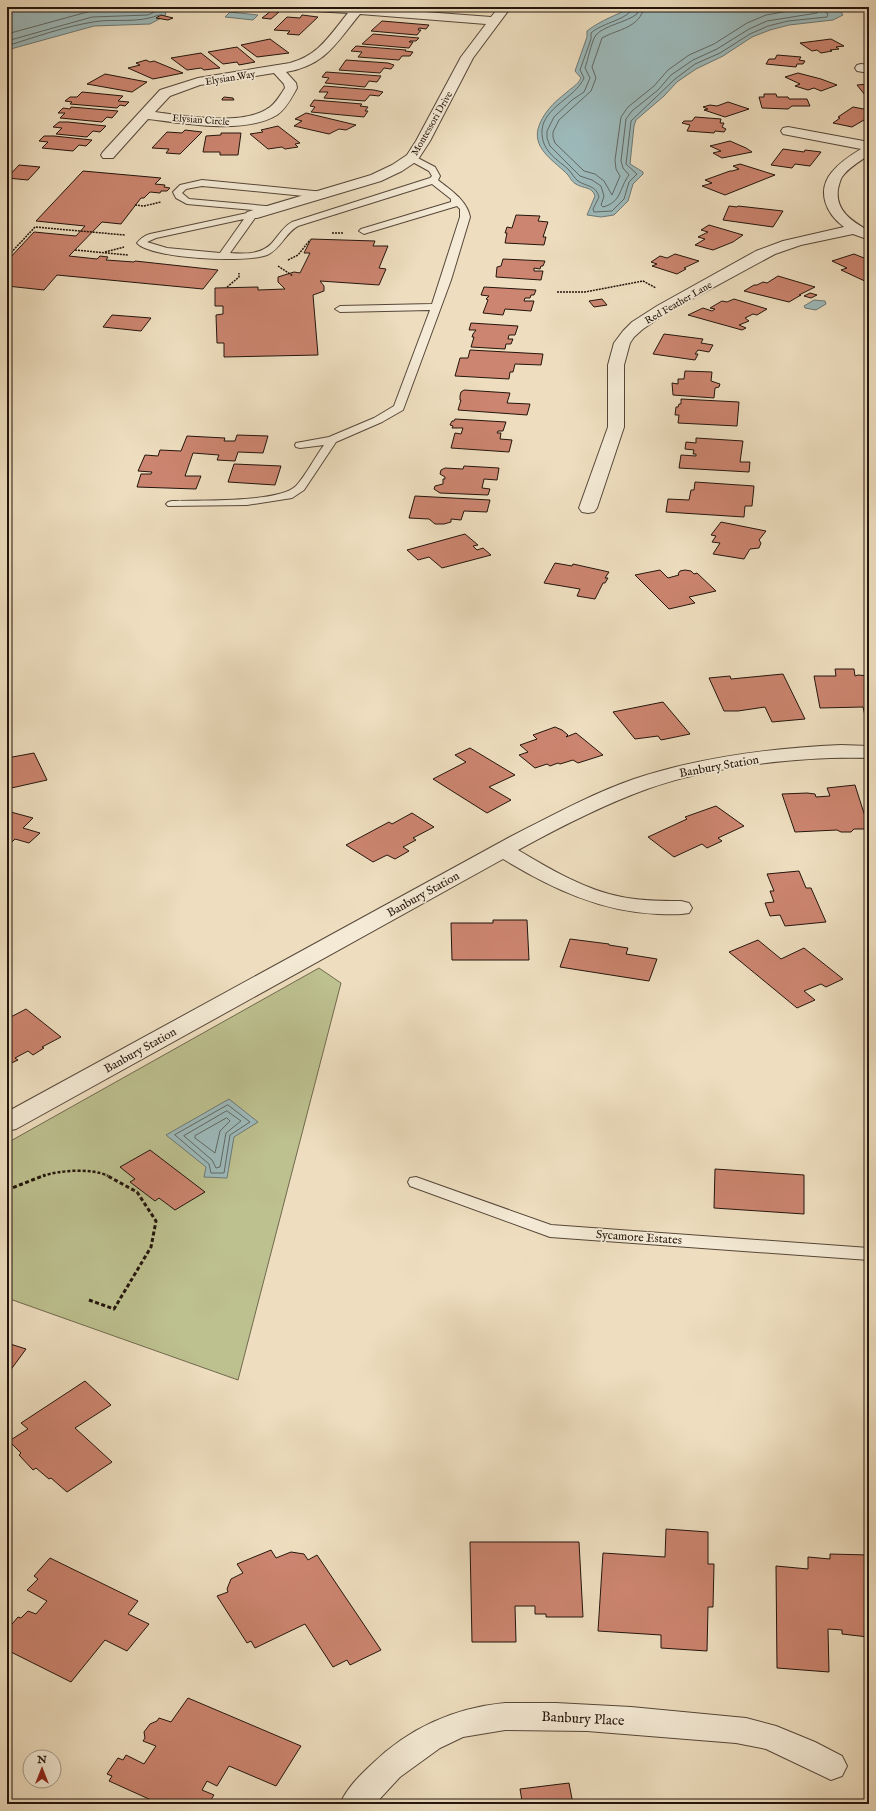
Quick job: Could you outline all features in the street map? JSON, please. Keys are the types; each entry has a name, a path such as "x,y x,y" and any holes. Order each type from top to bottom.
{"street":[{"path":"314,7 493,21"},
{"name":"Montessori Drive","path":"252,215 324,195 387,174 412,158 423,141 467,57 504,7"},
{"name":"Elysian Way","path":"108,155 165,93 181,86 206,80 304,63 316,57 357,10"},
{"name":"Elysian Circle","path":"145,115 227,122 242,121 262,116 274,110 291,88 290,83 276,69"},
{"path":"788,130 869,146"},
{"path":"863,233 837,213 832,207 830,198 836,175 846,165 869,149"},
{"name":"Red Feather Lane","path":"588,508 616,427 618,414 614,389 615,362 621,346 626,338 643,322 679,300 771,251 788,245 863,233"},
{"name":"Banbury Station","path":"7,1123 503,850 589,805 627,789 672,775 729,763 786,755 836,751 869,752"},
{"path":"503,850 563,884 609,901 640,906 681,908"},
{"name":"Banbury Place","path":"356,1804 365,1792 384,1773 418,1744 434,1735 459,1725 473,1722 523,1716 639,1721 738,1730 783,1742 831,1766"}],"lane":[{"path":"252,215 148,238 143,241 142,244 154,249 223,256 249,256 264,252 274,246 288,228 295,224 433,180 436,176 435,172 412,158"},
{"path":"300,445 332,440 378,420 399,408 436,307 465,217 463,206 433,180"},
{"path":"274,209 192,202 182,198 178,193 181,188 188,185 202,184 324,195"},
{"path":"364,231 452,206 456,202 455,198"},
{"path":"223,256 252,215"},
{"path":"340,309 436,307"},
{"path":"172,504 247,502 288,496 300,488 332,440"},
{"name":"Sycamore Estates","path":"416,1182 550,1231 869,1254"}],"path":[{"path":"135,205 144,206 182,198"},
{"path":"7,257 35,227 148,238"},
{"path":"329,233 364,231"},
{"path":"275,264 293,276"},
{"path":"227,287 238,277 239,269"},
{"path":"557,292 585,292 643,281 679,300"},
{"path":"7,1190 54,1172 100,1172 137,1192 156,1222 151,1247 114,1309 89,1300"}],"green space":[{"path":"319,968 341,983 238,1380 7,1298 7,1143"}],"water":[{"path":"7,7 167,7 165,16 150,24 94,26 7,50"},
{"path":"632,7 812,7 841,12 843,15 833,20 789,25 752,37 723,56 696,69 677,82 664,96 636,120 630,164 643,172 643,174 633,184 628,201 614,215 601,217 587,215 595,196 594,193 590,189 574,183 568,175 547,155 539,143 537,136 538,129 542,118 549,109 557,100 576,85 581,78 575,71 587,37 587,31 603,21"},
{"path":"230,12 258,15 253,20 225,17"},
{"path":"814,300 825,301 826,304 816,310 805,308 804,306"},
{"path":"229,1099 258,1122 234,1137 227,1178 204,1177 206,1167 166,1135"}],"building":[{"path":"271,11 279,12 271,19 262,18"},
{"path":"161,15 173,18 168,20 156,18"},
{"path":"302,15 318,17 299,35 287,34 290,31 274,30 287,17 300,18"},
{"path":"382,21 429,25 426,29 419,28 418,30 421,30 417,35 371,31"},
{"path":"373,34 419,38 416,41 409,42 413,42 409,48 362,44"},
{"path":"270,39 289,53 257,57 241,45"},
{"path":"831,39 844,46 836,47 839,49 821,53 817,50 812,51 800,43"},
{"path":"356,46 406,50 405,51 413,52 410,56 402,56 399,60 358,57 362,52 351,51"},
{"path":"237,47 255,62 239,65 237,62 223,64 208,52"},
{"path":"201,53 220,68 187,70 171,58"},
{"path":"777,55 801,57 799,60 805,61 803,64 797,64 796,67 766,64 769,59 775,59"},
{"path":"146,60 150,62 154,61 183,73 153,79 128,68 140,65 136,63"},
{"path":"346,60 388,63 394,65 391,69 384,68 380,73 339,70"},
{"path":"326,72 381,76 377,82 369,81 365,87 325,83 329,78 322,77"},
{"path":"798,73 837,85 821,91 814,88 808,90 795,86 800,84 785,77"},
{"path":"105,74 147,82 132,92 87,84"},
{"path":"869,84 869,95 865,95 857,85"},
{"path":"324,86 383,92 379,96 370,95 365,101 324,98 328,92 319,92"},
{"path":"82,92 123,96 118,101 129,102 125,106 120,105 117,108 70,104 72,102 65,101 70,97 77,97"},
{"path":"764,94 776,94 777,97 788,97 789,99 807,99 810,106 792,106 788,109 762,108 759,97 764,97"},
{"path":"224,97 233,98 234,100 222,100"},
{"path":"314,100 362,104 360,106 368,107 365,111 368,111 364,117 311,112 315,107 310,106"},
{"path":"728,102 749,109 725,117 704,110 708,109 703,107 710,105 717,106"},
{"path":"71,107 118,111 112,118 107,117 102,122 60,118 65,113 58,113 63,108 70,109"},
{"path":"853,107 869,110 869,117 852,127 833,123 840,118 838,117"},
{"path":"306,113 356,125 346,130 339,129 329,134 294,126 302,121 295,119"},
{"path":"695,117 721,119 720,123 724,123 722,127 726,129 724,132 715,131 714,133 687,131 690,125 682,123 684,121 692,121"},
{"path":"59,122 106,126 100,132 93,131 87,137 56,134 62,128 53,127"},
{"path":"278,126 300,143 295,144 298,147 268,149 250,134 263,132 261,130"},
{"path":"185,130 202,132 180,154 166,153 169,149 152,148 167,132 182,133"},
{"path":"221,133 241,133 238,155 220,155 220,152 203,152 206,136 221,135"},
{"path":"44,136 92,140 86,146 79,145 73,151 42,148 48,142 39,141"},
{"path":"730,141 752,152 722,158 713,153 721,151 710,146"},
{"path":"783,149 804,152 805,150 821,152 810,166 795,164 792,168 771,165"},
{"path":"740,164 775,175 725,195 702,186 712,183 705,180 739,169 733,166"},
{"path":"19,165 40,167 28,180 7,178"},
{"path":"83,171 161,178 155,184 165,185 164,187 170,188 167,191 161,191 160,193 150,192 144,198 141,198 121,224 102,222 69,256 97,259 100,256 108,257 106,260 135,261 218,270 203,289 57,275 44,290 7,286 7,261 34,232 76,236 85,226 36,221"},
{"path":"729,206 783,211 773,227 723,220"},
{"path":"516,215 540,216 538,221 548,222 543,237 546,237 544,245 505,243 507,233 505,233 507,227 512,228"},
{"path":"709,225 743,235 733,242 713,250 695,245 705,239 698,237 708,232 701,230"},
{"path":"311,239 375,241 373,246 388,246 379,268 386,269 379,285 320,281 324,286 324,291 313,295 318,355 224,357 224,343 217,343 216,315 223,314 223,306 215,306 215,288 258,287 258,290 285,289 278,282 278,277 294,272 300,273 310,253 304,253"},
{"path":"675,254 699,261 684,268 686,269 677,274 652,266 657,264 651,262 660,256 667,258"},
{"path":"854,254 864,258 869,258 869,283 841,270 847,268 832,261"},
{"path":"503,259 545,261 540,269 534,268 534,271 543,271 541,280 496,277 497,267 501,266"},
{"path":"778,276 815,287 789,302 744,291 754,285 763,282 767,283"},
{"path":"484,287 536,290 534,295 531,295 530,298 525,298 524,301 534,301 531,311 505,309 503,315 483,313 488,300 486,299 489,296 481,295"},
{"path":"810,293 817,295 811,298 804,296"},
{"path":"602,299 607,305 594,307 589,301"},
{"path":"734,299 767,309 757,315 753,314 745,318 749,321 739,325 746,328 742,330 688,315 703,308 712,311 715,309 710,308 722,301 727,302"},
{"path":"112,315 151,318 141,331 103,327"},
{"path":"471,323 518,326 515,335 509,335 508,339 513,339 511,344 506,344 505,349 471,347 474,337 472,337 476,330 469,330"},
{"path":"664,334 703,339 701,343 713,345 709,352 698,350 695,354 698,354 695,360 653,354"},
{"path":"470,350 543,354 541,365 515,364 513,372 510,372 509,379 455,376 460,358 468,358"},
{"path":"685,371 712,372 711,381 720,384 719,387 715,388 714,398 673,395 672,383 678,384 678,379 684,379"},
{"path":"464,390 510,393 507,403 530,404 527,415 458,410 461,400 461,392"},
{"path":"681,399 739,402 737,426 678,423 679,415 675,415 676,407 681,404"},
{"path":"455,419 506,422 503,431 498,431 497,433 501,433 500,439 512,440 509,452 451,448 455,433 461,434 463,428 452,428 453,426 450,425"},
{"path":"237,435 268,436 263,453 238,452 235,461 217,460 219,455 193,453 185,476 201,476 196,489 137,487 141,474 151,474 152,472 138,471 145,455 158,456 160,450 181,451 187,436 225,438 224,441 235,441"},
{"path":"696,438 743,441 740,462 750,462 749,472 679,468 681,455 696,456 696,454 693,454 694,450 685,449 686,442 696,443"},
{"path":"234,464 281,466 275,485 228,482"},
{"path":"464,466 499,468 497,480 484,479 482,488 490,489 488,495 440,493 434,489 435,486 443,484 443,479 445,479 445,477 440,474 441,470 445,468 463,469"},
{"path":"695,482 754,486 752,506 745,506 744,517 666,512 668,499 689,500 691,490 694,490"},
{"path":"415,496 490,500 487,512 464,511 461,520 451,519 451,522 435,524 429,519 409,518"},
{"path":"721,522 766,531 759,540 761,543 759,548 750,549 744,559 713,554 720,543 712,542 716,536 711,535"},
{"path":"465,534 478,545 473,546 477,550 483,548 491,555 442,568 429,557 418,560 407,550"},
{"path":"555,563 572,566 573,564 609,572 605,578 608,578 605,583 603,583 595,599 577,596 580,589 544,583"},
{"path":"660,570 668,578 679,575 678,574 680,571 685,570 691,571 694,574 697,573 716,591 689,597 695,603 669,609 635,575"},
{"path":"835,669 854,669 855,676 869,676 869,720 866,720 863,707 820,708 814,676 836,676"},
{"path":"783,674 805,719 772,722 765,707 738,711 724,711 709,678 730,676 731,679"},
{"path":"663,702 690,734 661,740 658,736 635,739 613,712"},
{"path":"555,727 568,735 566,737 576,733 603,755 578,763 573,760 550,766 547,764 535,768 519,755 528,752 520,745 537,739 533,735"},
{"path":"470,748 515,775 489,787 511,800 487,813 433,779 466,762 455,755"},
{"path":"34,753 47,780 7,789 7,758"},
{"path":"855,785 869,829 854,829 851,832 841,832 837,830 795,832 782,794 807,793 815,794 816,797 830,796 827,788"},
{"path":"716,806 744,826 718,838 722,841 707,848 702,844 674,857 648,837 687,819 685,817"},
{"path":"7,811 33,818 23,828 40,833 29,843 15,839 7,847"},
{"path":"412,813 434,827 413,838 416,840 403,847 409,851 395,859 387,855 373,862 346,845 389,822 392,824"},
{"path":"799,871 806,888 811,888 826,922 785,926 780,915 770,916 765,903 774,902 770,891 774,891 767,874"},
{"path":"493,920 527,920 529,960 452,960 451,923 493,923"},
{"path":"570,939 628,948 626,954 657,959 649,981 560,967"},
{"path":"758,940 781,959 804,948 843,979 826,987 821,984 804,991 815,1000 797,1008 729,952"},
{"path":"26,1009 61,1037 42,1047 44,1048 33,1055 28,1051 15,1058 18,1060 7,1065 7,1019"},
{"path":"150,1150 205,1192 175,1210 159,1198 155,1201 130,1182 135,1179 120,1167"},
{"path":"715,1169 804,1175 804,1214 714,1208"},
{"path":"7,1343 26,1349 7,1375"},
{"path":"85,1381 111,1405 75,1428 112,1462 67,1492 51,1478 49,1479 36,1468 33,1470 19,1455 21,1453 9,1441 28,1429 21,1423"},
{"path":"666,1529 708,1532 708,1564 714,1564 713,1607 708,1607 707,1651 661,1648 661,1635 598,1631 603,1553 665,1557"},
{"path":"470,1542 579,1542 583,1617 546,1617 546,1614 535,1614 535,1606 515,1606 516,1642 472,1642"},
{"path":"271,1550 276,1558 291,1552 304,1554 308,1560 317,1555 381,1650 350,1665 347,1660 333,1667 305,1624 255,1648 251,1641 247,1643 217,1596 228,1592 227,1589 231,1579 243,1573 237,1564"},
{"path":"830,1554 869,1555 868,1637 842,1634 842,1630 828,1629 829,1672 777,1668 776,1566 808,1569 808,1557 830,1559"},
{"path":"50,1558 138,1601 128,1614 149,1624 127,1651 105,1640 71,1682 7,1650 7,1630 18,1617 21,1618 28,1611 36,1614 47,1601 27,1590 38,1579 34,1576"},
{"path":"188,1698 301,1746 276,1786 229,1766 217,1786 207,1781 202,1790 214,1795 208,1804 160,1804 109,1781 112,1776 107,1774 118,1758 123,1760 126,1755 144,1764 156,1746 143,1741 145,1738 144,1732 150,1724 157,1721 159,1718 171,1722"},
{"path":"569,1783 573,1804 499,1804 522,1801 520,1789"}]}
